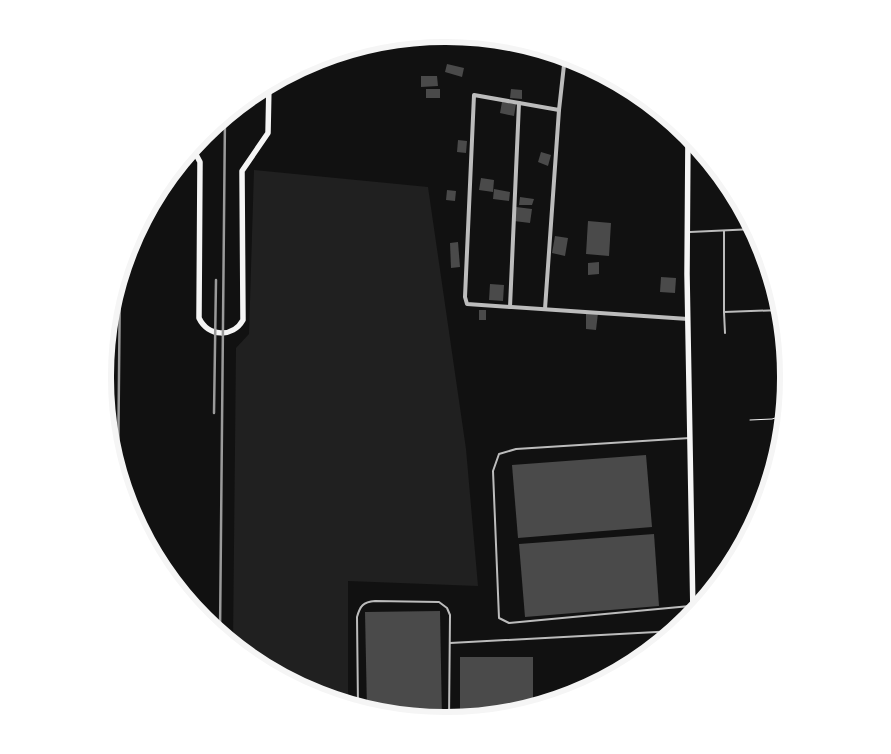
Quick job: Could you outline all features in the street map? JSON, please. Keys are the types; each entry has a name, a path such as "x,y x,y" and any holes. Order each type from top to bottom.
{"main road":[{"path":"196,154 200,162 199,318 203,327 215,333 233,330 239,327 243,320 242,171 268,133 269,93"},
{"path":"688,146 688,319 693,602"}],"street":[{"path":"545,309 559,110 564,64"},
{"path":"559,110 474,95 465,298 467,304 688,319"},
{"path":"510,307 519,103"}],"lane":[{"path":"688,233 746,230"},
{"path":"724,231 725,332"},
{"path":"724,312 774,310"},
{"path":"689,606 509,623 499,618 493,471 499,454 516,449 690,438"},
{"path":"358,700 357,617 360,607 366,602 439,602 447,608 450,614 449,712"},
{"path":"450,643 663,631"}],"path":[{"path":"750,420 777,418"}],"shaded area":[{"path":"254,170 428,187 466,449 478,586 348,581 348,697 317,686 278,667 233,635 236,348 249,334"}],"building":[{"path":"447,64 464,68 462,77 445,72"},
{"path":"421,76 437,76 438,86 421,87"},
{"path":"426,89 440,89 440,98 426,98"},
{"path":"511,89 522,90 522,99 510,98"},
{"path":"502,102 516,104 514,116 500,113"},
{"path":"458,140 467,141 466,153 457,152"},
{"path":"541,152 551,155 548,166 538,162"},
{"path":"481,178 494,180 493,192 479,190"},
{"path":"494,189 510,192 509,201 493,199"},
{"path":"447,190 456,191 455,201 446,200"},
{"path":"520,197 534,199 532,205 519,205"},
{"path":"516,207 532,209 530,223 514,221"},
{"path":"588,221 611,223 609,256 586,254"},
{"path":"555,236 568,238 565,256 552,253"},
{"path":"458,242 460,267 451,268 450,243"},
{"path":"599,262 599,274 588,275 588,263"},
{"path":"661,277 676,278 675,293 660,292"},
{"path":"490,284 504,285 503,301 489,300"},
{"path":"479,310 486,310 486,320 479,320"},
{"path":"586,313 598,313 596,330 586,329"},
{"path":"646,455 652,527 518,538 512,465"},
{"path":"654,534 659,606 525,617 519,544"},
{"path":"440,611 442,712 402,709 367,702 365,612"},
{"path":"460,657 533,657 533,700 489,709 460,711"}],"railway":[{"path":"220,624 225,126"},
{"path":"214,413 216,280"},
{"path":"118,448 120,300"}]}
